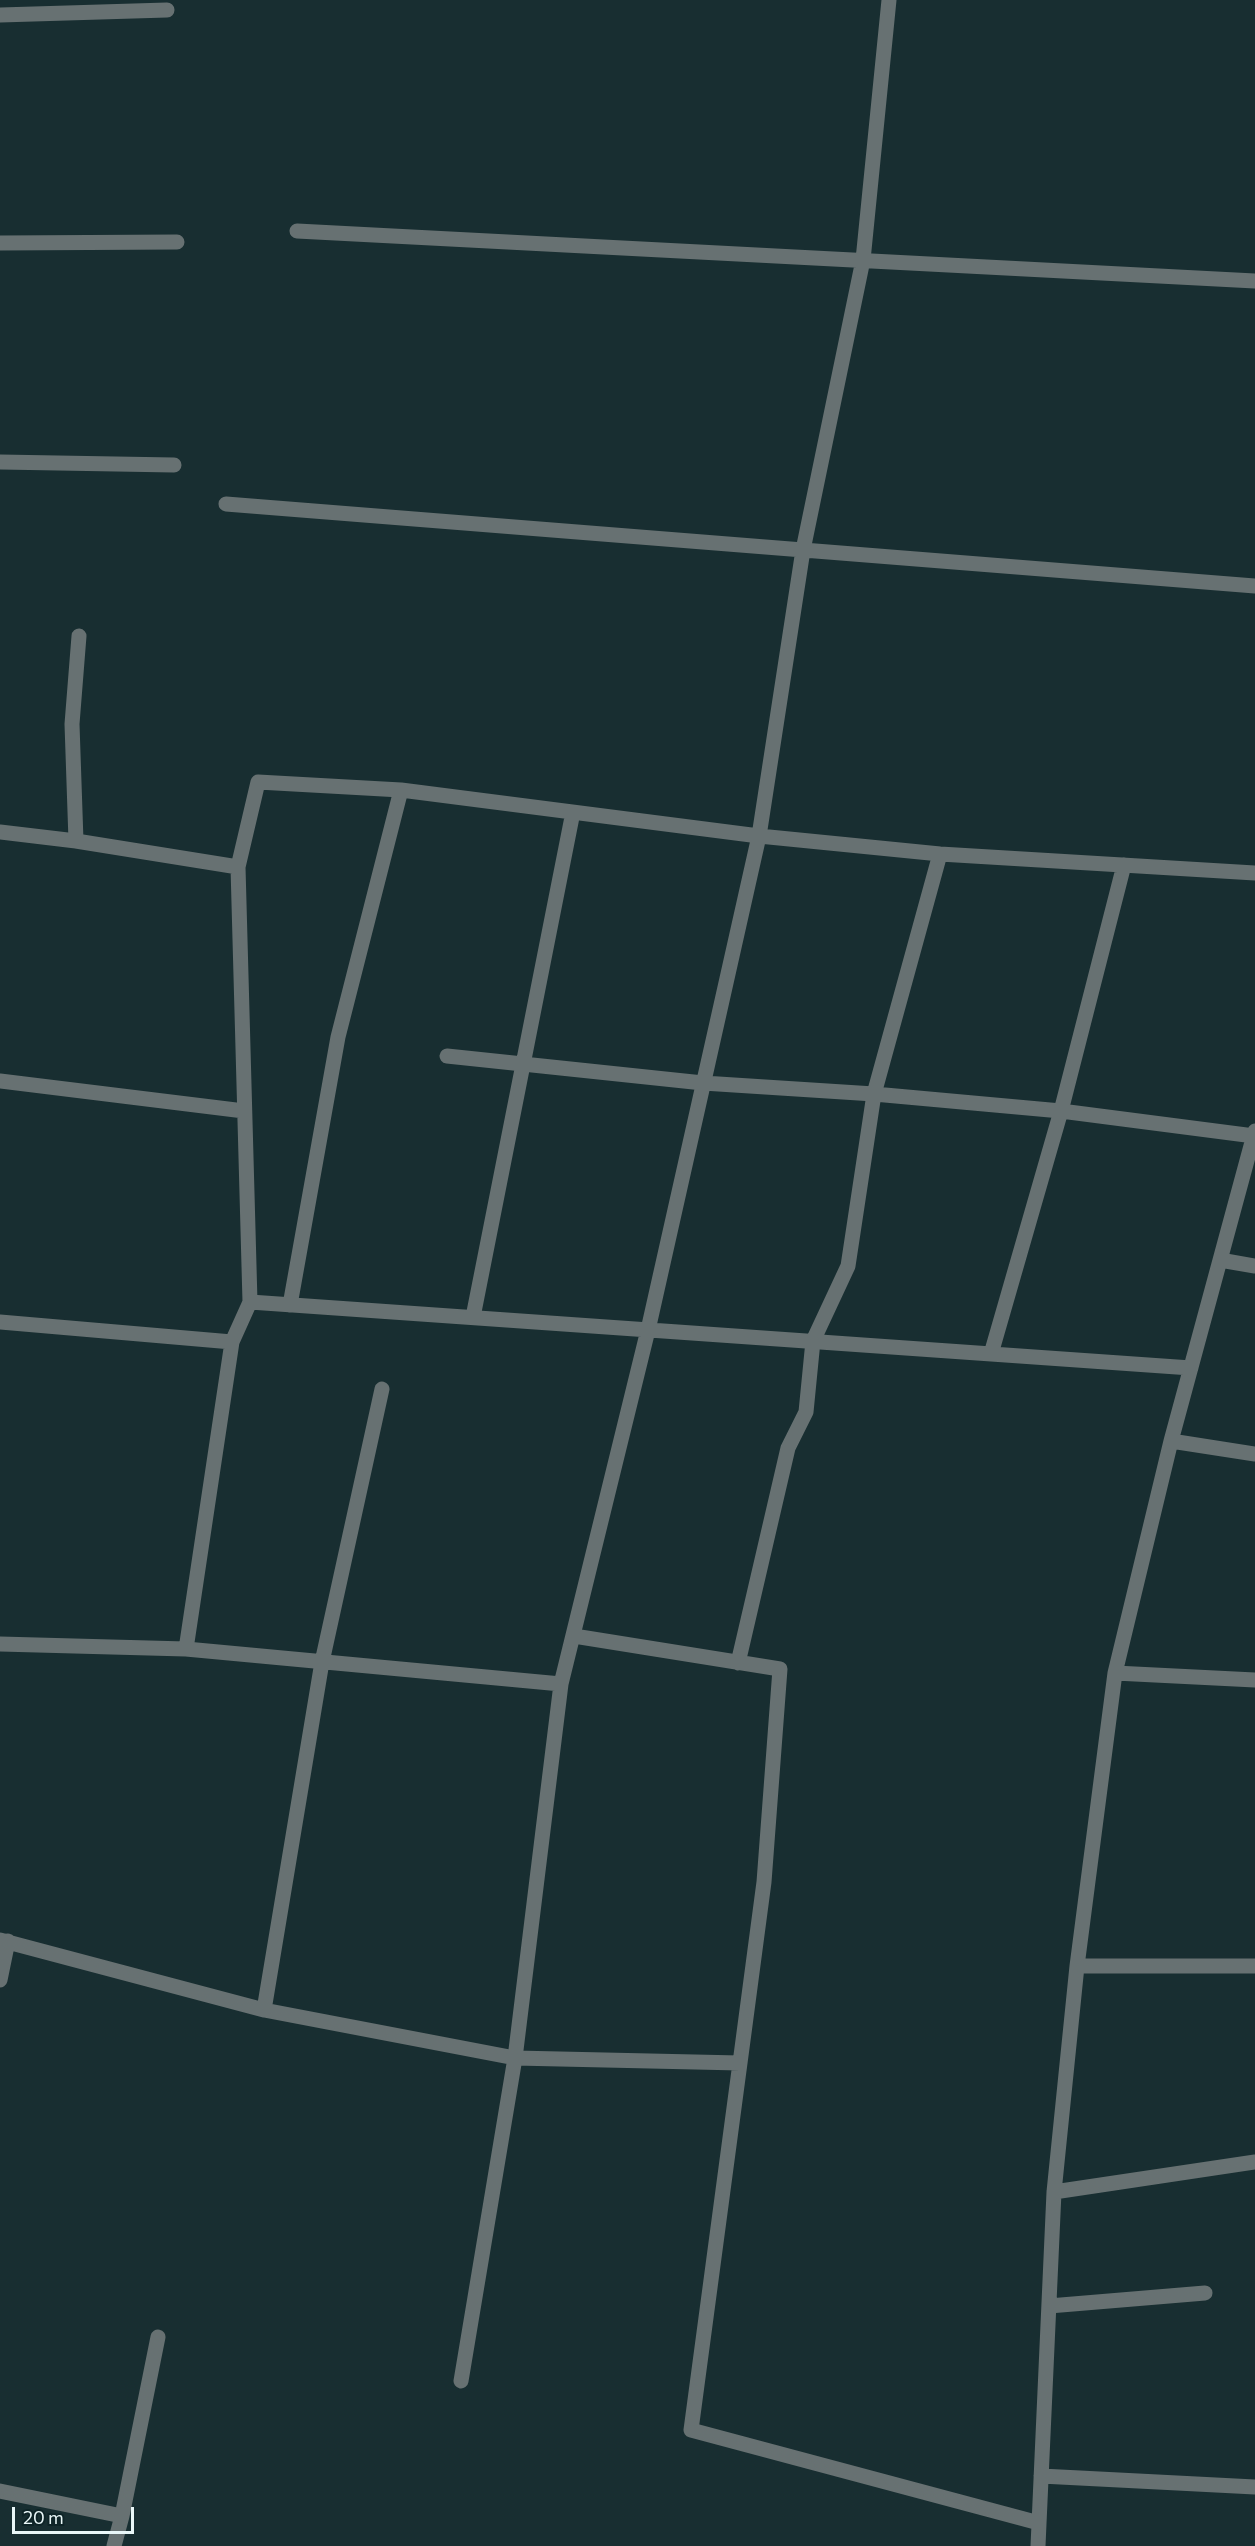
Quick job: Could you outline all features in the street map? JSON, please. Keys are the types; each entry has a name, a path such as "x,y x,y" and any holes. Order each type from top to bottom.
{"street":[{"path":"461,2381 515,2058 561,1684 648,1330 759,836 803,550 863,260 889,0"},
{"path":"0,15 167,10"},
{"path":"297,231 1255,280"},
{"path":"0,243 177,242"},
{"path":"0,462 174,465"},
{"path":"226,504 1255,586"},
{"path":"76,841 72,724 79,636"},
{"path":"186,1649 232,1342 250,1302 238,867 258,782 401,790 759,836 940,854 1255,873"},
{"path":"290,1305 338,1037 401,790"},
{"path":"473,1317 573,812"},
{"path":"0,832 76,841 238,867"},
{"path":"738,1663 788,1448 806,1412 813,1341 848,1266 874,1094 940,854"},
{"path":"991,1354 1062,1111 1124,865"},
{"path":"447,1056 703,1083 874,1094 1062,1111 1254,1133 1171,1441 1115,1673 1077,1966 1054,2192 1038,2546"},
{"path":"0,1082 244,1111"},
{"path":"1220,1260 1255,1266"},
{"path":"250,1302 1191,1368"},
{"path":"0,1322 232,1342"},
{"path":"264,2010 322,1662 382,1389"},
{"path":"1171,1441 1255,1454"},
{"path":"574,1636 780,1669 764,1882 691,2430 1039,2523"},
{"path":"0,1644 186,1649 561,1684"},
{"path":"1115,1673 1255,1680"},
{"path":"0,1980 4,1941 264,2010 515,2058 740,2063"},
{"path":"1077,1966 1255,1966"},
{"path":"1054,2192 1255,2162"},
{"path":"1049,2306 1205,2293"},
{"path":"114,2546 158,2337"},
{"path":"1041,2476 1255,2487"},
{"path":"0,2491 122,2516"}]}
